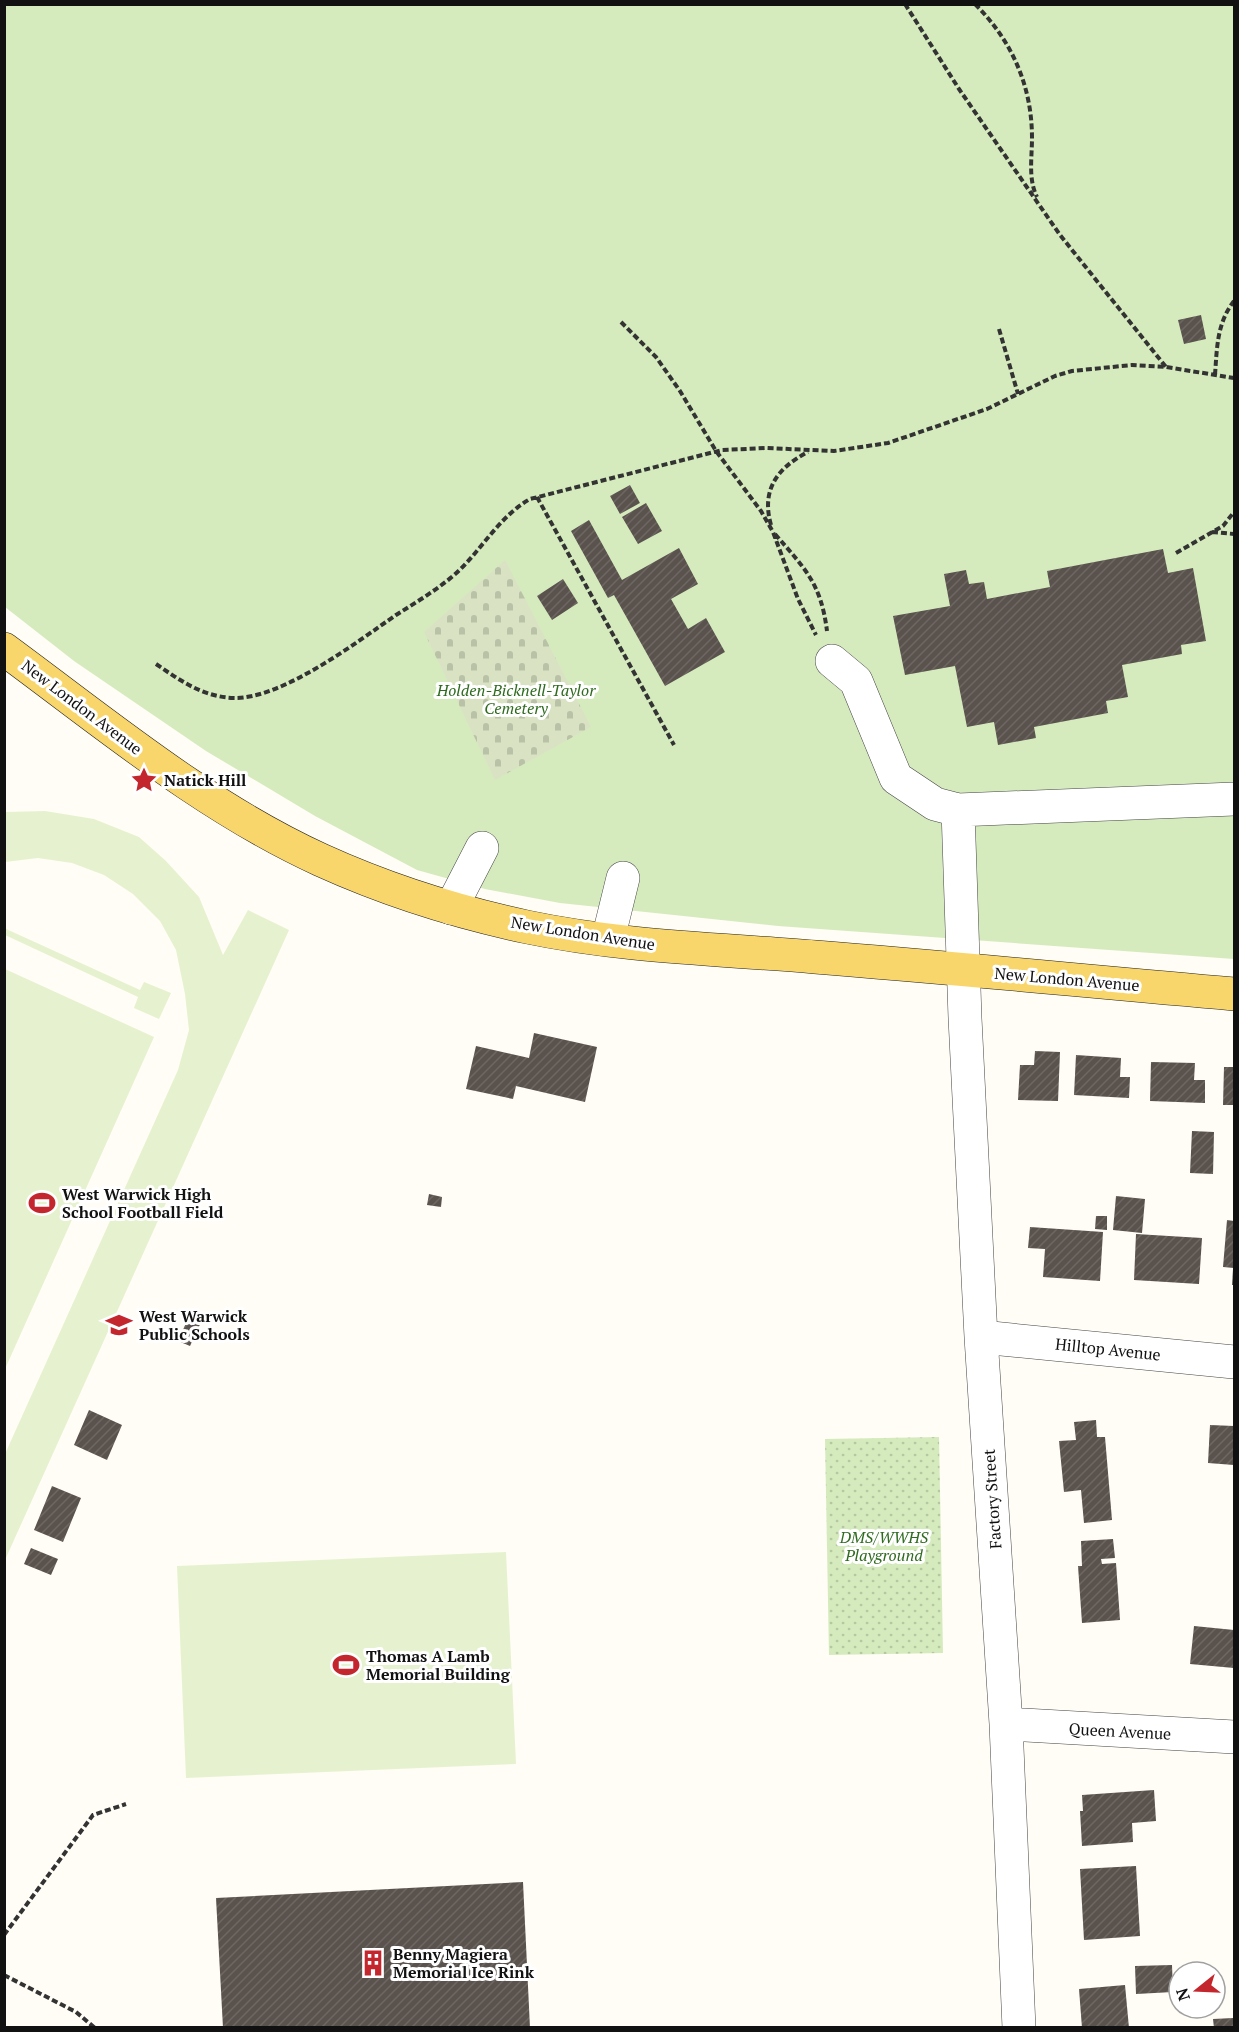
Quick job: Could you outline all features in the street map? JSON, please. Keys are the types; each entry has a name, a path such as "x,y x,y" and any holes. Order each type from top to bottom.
{"main road":[{"name":"New London Avenue","path":"4,649 123,741 235,815 320,860 418,898 451,908 529,927 608,939 1234,993"}],"street":[{"path":"832,661 856,681 896,778 935,804 958,810 1234,799"},
{"name":"Factory Street","path":"958,810 963,970 981,1336 1006,1724 1018,2028"},
{"path":"451,908 482,848"},
{"path":"608,939 623,878"},
{"name":"Hilltop Avenue","path":"981,1336 1234,1362"},
{"name":"Queen Avenue","path":"1006,1724 1234,1737"}],"path":[{"path":"905,4 959,89 1075,255 1166,367"},
{"path":"975,4 1006,42 1018,65 1028,94 1032,117 1031,180 1050,219"},
{"path":"1215,375 1218,334 1223,315 1234,301"},
{"path":"621,321 662,366 716,451 761,511 773,532 812,577 824,609 832,661"},
{"path":"999,329 1017,394"},
{"path":"156,664 190,687 218,696 237,698 258,694 282,685 358,641 452,577 504,517 516,507 537,497 716,451 766,448 834,452 888,443 946,425 1072,371 1132,365 1166,367 1234,378"},
{"path":"808,452 790,461 780,472 766,504 773,532 798,599 832,661"},
{"path":"537,497 674,745"},
{"path":"1176,553 1223,526 1234,512"},
{"path":"1212,532 1234,534"},
{"path":"4,1935 93,1815 126,1804"},
{"path":"4,1976 76,2012 94,2028"}],"green space":[{"path":"4,5 1234,5 1234,959 778,926 560,903 485,889 417,870 315,816 206,751 74,661 5,607"},
{"name":"Holden-Bicknell-Taylor Cemetery","path":"505,560 591,727 495,780 424,632"},
{"path":"45,811 94,819 139,837 166,861 199,897 223,955 248,910 289,930 5,1560 5,1454 178,1070 189,1030 185,994 176,950 160,921 133,894 104,875 72,863 38,858 5,862 5,812"},
{"path":"4,928 140,990 144,982 171,993 159,1019 134,1008 138,997 5,935"},
{"name":"West Warwick High School Football Field","path":"5,969 154,1037 5,1369"},
{"name":"DMS/WWHS Playground","path":"939,1437 943,1653 829,1655 825,1439"},
{"name":"Thomas A Lamb Memorial Building","path":"506,1552 516,1764 186,1778 177,1566"}],"building":[{"path":"1201,315 1206,339 1184,344 1178,320"},
{"path":"630,485 640,503 620,514 610,496"},
{"path":"646,503 662,531 638,544 622,517"},
{"path":"589,520 622,580 679,548 698,584 671,599 688,629 706,618 725,652 665,686 614,595 608,598 571,531"},
{"path":"1163,549 1168,573 1193,568 1206,641 1181,645 1182,654 1122,665 1128,697 1106,701 1108,713 1034,727 1036,738 998,745 994,722 967,727 955,666 905,675 893,616 950,606 944,574 966,570 969,584 984,582 987,599 1050,587 1047,571"},
{"path":"563,579 578,603 552,620 537,596"},
{"path":"534,1033 597,1047 585,1102 516,1086 513,1099 466,1089 476,1046 529,1058"},
{"path":"1035,1051 1060,1052 1058,1101 1018,1100 1020,1065 1034,1065"},
{"path":"1076,1055 1121,1058 1120,1077 1130,1077 1129,1098 1074,1095"},
{"path":"1151,1062 1195,1063 1194,1080 1205,1080 1205,1103 1150,1101"},
{"path":"1224,1067 1234,1067 1234,1105 1223,1105"},
{"path":"1192,1131 1214,1132 1213,1174 1190,1173"},
{"path":"429,1194 442,1197 441,1207 427,1205"},
{"path":"1116,1196 1145,1199 1142,1233 1113,1230"},
{"path":"1096,1216 1107,1216 1107,1230 1095,1229"},
{"path":"1227,1220 1234,1221 1234,1268 1223,1267"},
{"path":"1030,1227 1103,1232 1100,1281 1043,1277 1045,1249 1028,1248"},
{"path":"1136,1234 1202,1238 1199,1284 1134,1280"},
{"path":"1233,1269 1234,1285 1232,1285"},
{"path":"190,1314 202,1320 190,1346 178,1341"},
{"path":"89,1410 122,1425 107,1460 74,1445"},
{"path":"1096,1420 1097,1437 1105,1437 1112,1520 1084,1523 1081,1490 1064,1492 1059,1441 1076,1440 1074,1422"},
{"path":"1210,1425 1234,1426 1234,1465 1208,1463"},
{"path":"52,1486 81,1498 63,1542 34,1530"},
{"path":"1113,1539 1115,1558 1101,1559 1102,1564 1116,1563 1120,1620 1082,1623 1078,1566 1082,1566 1081,1541"},
{"path":"31,1548 58,1559 51,1575 24,1564"},
{"path":"1194,1626 1234,1630 1234,1668 1190,1664"},
{"path":"1154,1790 1156,1821 1132,1823 1133,1842 1082,1846 1080,1811 1083,1811 1082,1795"},
{"path":"1136,1866 1140,1936 1084,1940 1080,1869"},
{"name":"Benny Magiera Memorial Ice Rink","path":"523,1882 530,2028 223,2028 216,1898"},
{"path":"1167,1965 1167,1992 1136,1994 1135,1966"},
{"path":"1125,1985 1129,2028 1082,2028 1079,1989"},
{"path":"1233,2018 1233,2028 1214,2028 1213,2020"}],"place":[{"name":"Natick Hill","path":"144,780"},
{"name":"West Warwick High School Football Field","path":"42,1203"},
{"name":"West Warwick Public Schools","path":"119,1325"},
{"name":"Thomas A Lamb Memorial Building","path":"346,1665"},
{"name":"Benny Magiera Memorial Ice Rink","path":"373,1963"}]}
